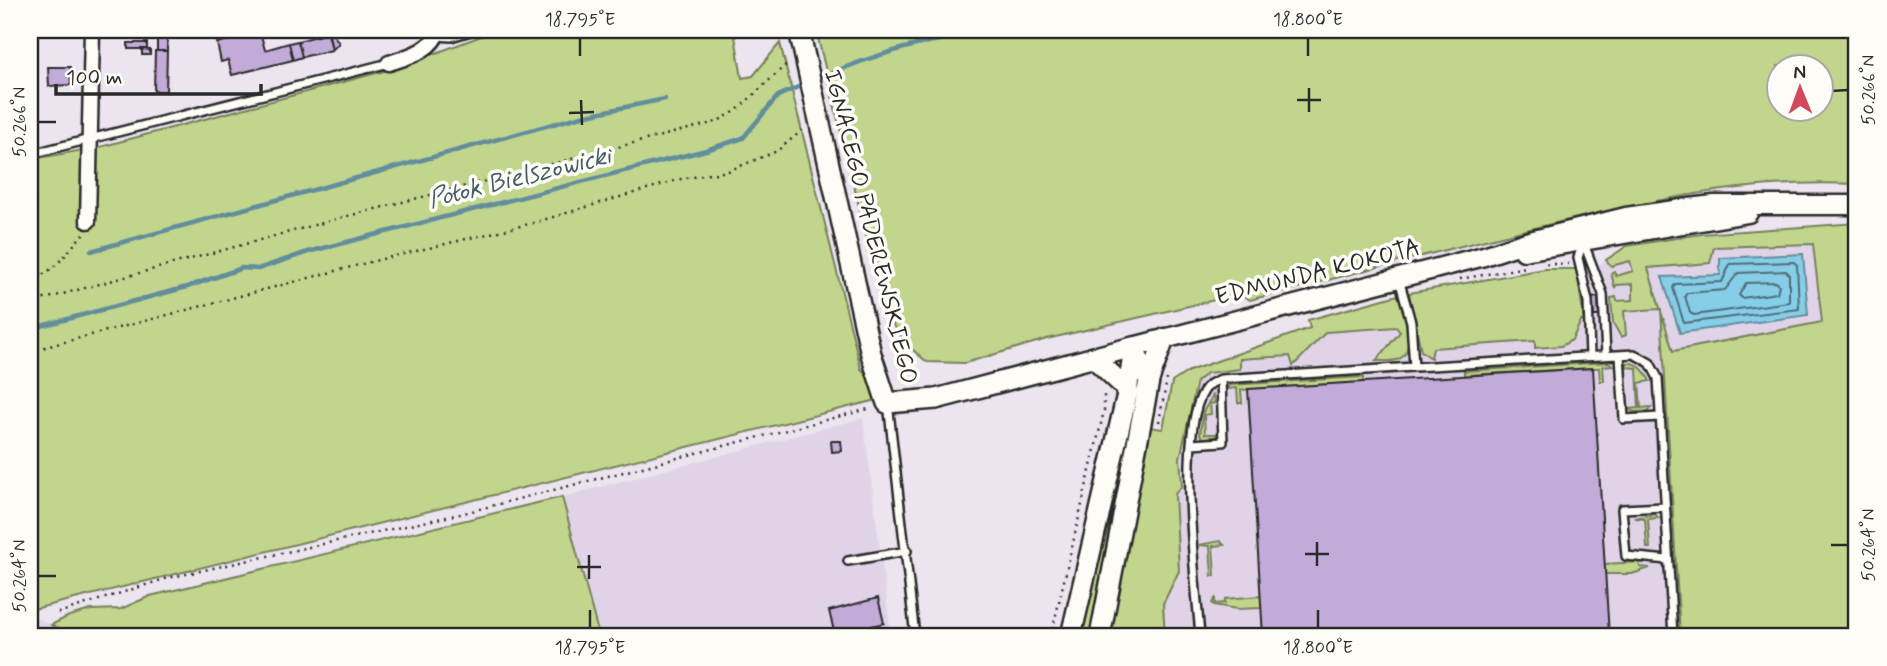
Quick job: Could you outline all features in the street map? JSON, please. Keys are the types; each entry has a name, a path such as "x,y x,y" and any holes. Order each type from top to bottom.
{"main road":[{"name":"IGNACEGO PADEREWSKIEGO","path":"799,30 871,354 887,402 936,398 1133,347"},
{"path":"1100,636 1159,379 1133,347"},
{"path":"1071,636 1128,390 1093,357"}],"street":[{"path":"88,221 92,30"},
{"path":"389,63 414,55 437,33"},
{"name":"EDMUNDA KOKOTA","path":"1484,256 1580,247 1775,207 1857,205"},
{"name":"EDMUNDA KOKOTA","path":"1165,338 1484,256 1580,247"},
{"path":"1159,379 1165,338"},
{"name":"IGNACEGO PADEREWSKIEGO","path":"1133,347 1165,338"},
{"path":"1128,390 1133,347"}],"lane":[{"path":"437,33 451,37 474,30"},
{"path":"35,153 389,63"},
{"path":"1580,247 1604,294 1606,355"},
{"path":"1580,247 1588,301 1590,356"},
{"path":"1399,278 1411,322 1414,367"},
{"path":"1200,636 1189,466 1201,396 1210,384 1221,379 1638,354 1650,363 1658,378 1673,636"},
{"path":"1620,355 1625,419 1661,417"},
{"path":"1191,444 1223,442 1221,379"},
{"path":"887,402 907,551 915,636"},
{"path":"1664,507 1622,509 1626,556 1668,560"},
{"path":"848,561 907,551"}],"path":[{"path":"30,303 344,217 716,122 736,111 781,68 805,62"},
{"path":"30,351 370,262 533,223 681,179 728,171 777,151 816,110"},
{"path":"30,280 48,274 60,264 86,231 88,221"},
{"path":"1544,264 1580,247"},
{"path":"1452,281 1532,266"},
{"path":"1159,379 1159,422"},
{"path":"1051,636 1104,411 1104,393 1098,384"},
{"path":"58,613 168,578 473,511 759,439 887,402"}],"shaded area":[{"path":"30,138 40,269 30,271"},
{"path":"1857,223 1857,636 1149,636 1189,371 1310,328 1308,320 1398,295 1545,269 1567,271 1597,266 1627,246 1701,234"},
{"path":"863,418 891,635 599,636 562,497"},
{"path":"30,615 74,636 30,636"}],"green space":[{"path":"497,30 734,30 742,78 753,76 780,43 861,369 889,397 30,610 30,271 40,269 33,159 100,147 399,67"},
{"path":"816,30 1857,30 1857,184 1772,185 1647,203 1488,239 1250,300 1240,294 1047,339 965,363 927,362 905,343 885,313"},
{"path":"1857,223 1857,636 1680,636 1661,312 1673,351 1822,322 1813,244 1714,247 1710,263 1648,268 1660,309 1624,311 1626,335 1621,337 1613,323 1611,298 1616,297 1617,301 1633,300 1633,284 1616,285 1615,289 1611,273 1614,271 1616,276 1633,271 1630,261 1611,266 1606,260 1627,246 1701,234"},
{"path":"1545,269 1577,269 1584,322 1581,321 1572,340 1561,346 1535,348 1535,341 1433,348 1431,358 1421,351 1409,293"},
{"path":"1398,295 1408,329 1408,347 1399,359 1376,361 1400,332 1396,327 1326,332 1293,366 1290,356 1240,359 1240,369 1207,373 1197,381 1180,458 1182,486 1175,494 1179,571 1163,604 1165,636 1108,636 1149,427 1163,429 1172,382 1189,371 1310,328 1308,320"},
{"path":"1608,362 1613,365 1603,366 1604,381 1600,381 1599,368 1464,375 1464,371"},
{"path":"1627,363 1638,366 1650,381 1639,383 1641,408 1651,407 1648,411 1634,412 1629,409 1639,408 1637,368 1627,367"},
{"path":"1363,377 1363,382 1241,390 1242,403 1238,403 1237,388 1227,389 1229,385"},
{"path":"1213,395 1215,403 1210,404 1211,414 1204,415 1205,434 1216,434 1216,437 1203,438 1200,434 1203,412"},
{"path":"1129,422 1133,423 1092,636 1079,636"},
{"path":"562,497 599,636 74,636 51,625 69,616 91,610 121,609 150,596"},
{"path":"1654,514 1659,518 1648,519 1650,548 1647,548 1645,519 1635,518"},
{"path":"1220,541 1224,545 1213,546 1215,576 1212,576 1210,546 1199,545"},
{"path":"1639,562 1640,567 1650,568 1632,574 1605,574 1605,564"},
{"path":"1261,596 1261,608 1237,609 1214,605 1212,603 1215,599 1215,604 1225,603 1225,599"}],"water":[{"path":"1803,254 1808,315 1680,333 1662,277 1720,275 1720,258"}],"building":[{"path":"152,30 167,30 167,51 157,51 157,33 152,33"},
{"path":"260,32 265,50 289,43 293,60 232,75 228,60 221,62 217,43"},
{"path":"328,33 332,50 302,57 298,41"},
{"path":"333,34 339,43 332,50 329,35"},
{"path":"298,41 302,57 293,60 289,43"},
{"path":"128,43 147,43 147,49 128,49"},
{"path":"142,49 150,50 150,55 142,55"},
{"path":"155,51 167,51 166,91 154,91"},
{"path":"48,67 70,67 71,85 49,86"},
{"path":"1598,297 1599,316 1594,316 1592,298"},
{"path":"1593,368 1609,636 1263,636 1248,389"},
{"path":"831,441 841,441 842,451 832,452"},
{"path":"878,598 884,623 835,635 829,611"}],"waterway":[{"name":"Potok Bielszowicki","path":"815,80 859,62 905,48 999,30"},
{"name":"Potok Bielszowicki","path":"30,329 187,287 242,268 258,269 308,252 706,150 743,138 778,96 807,83"},
{"path":"91,251 582,116 665,99"}],"railway":[{"path":"30,628 47,636"}]}
